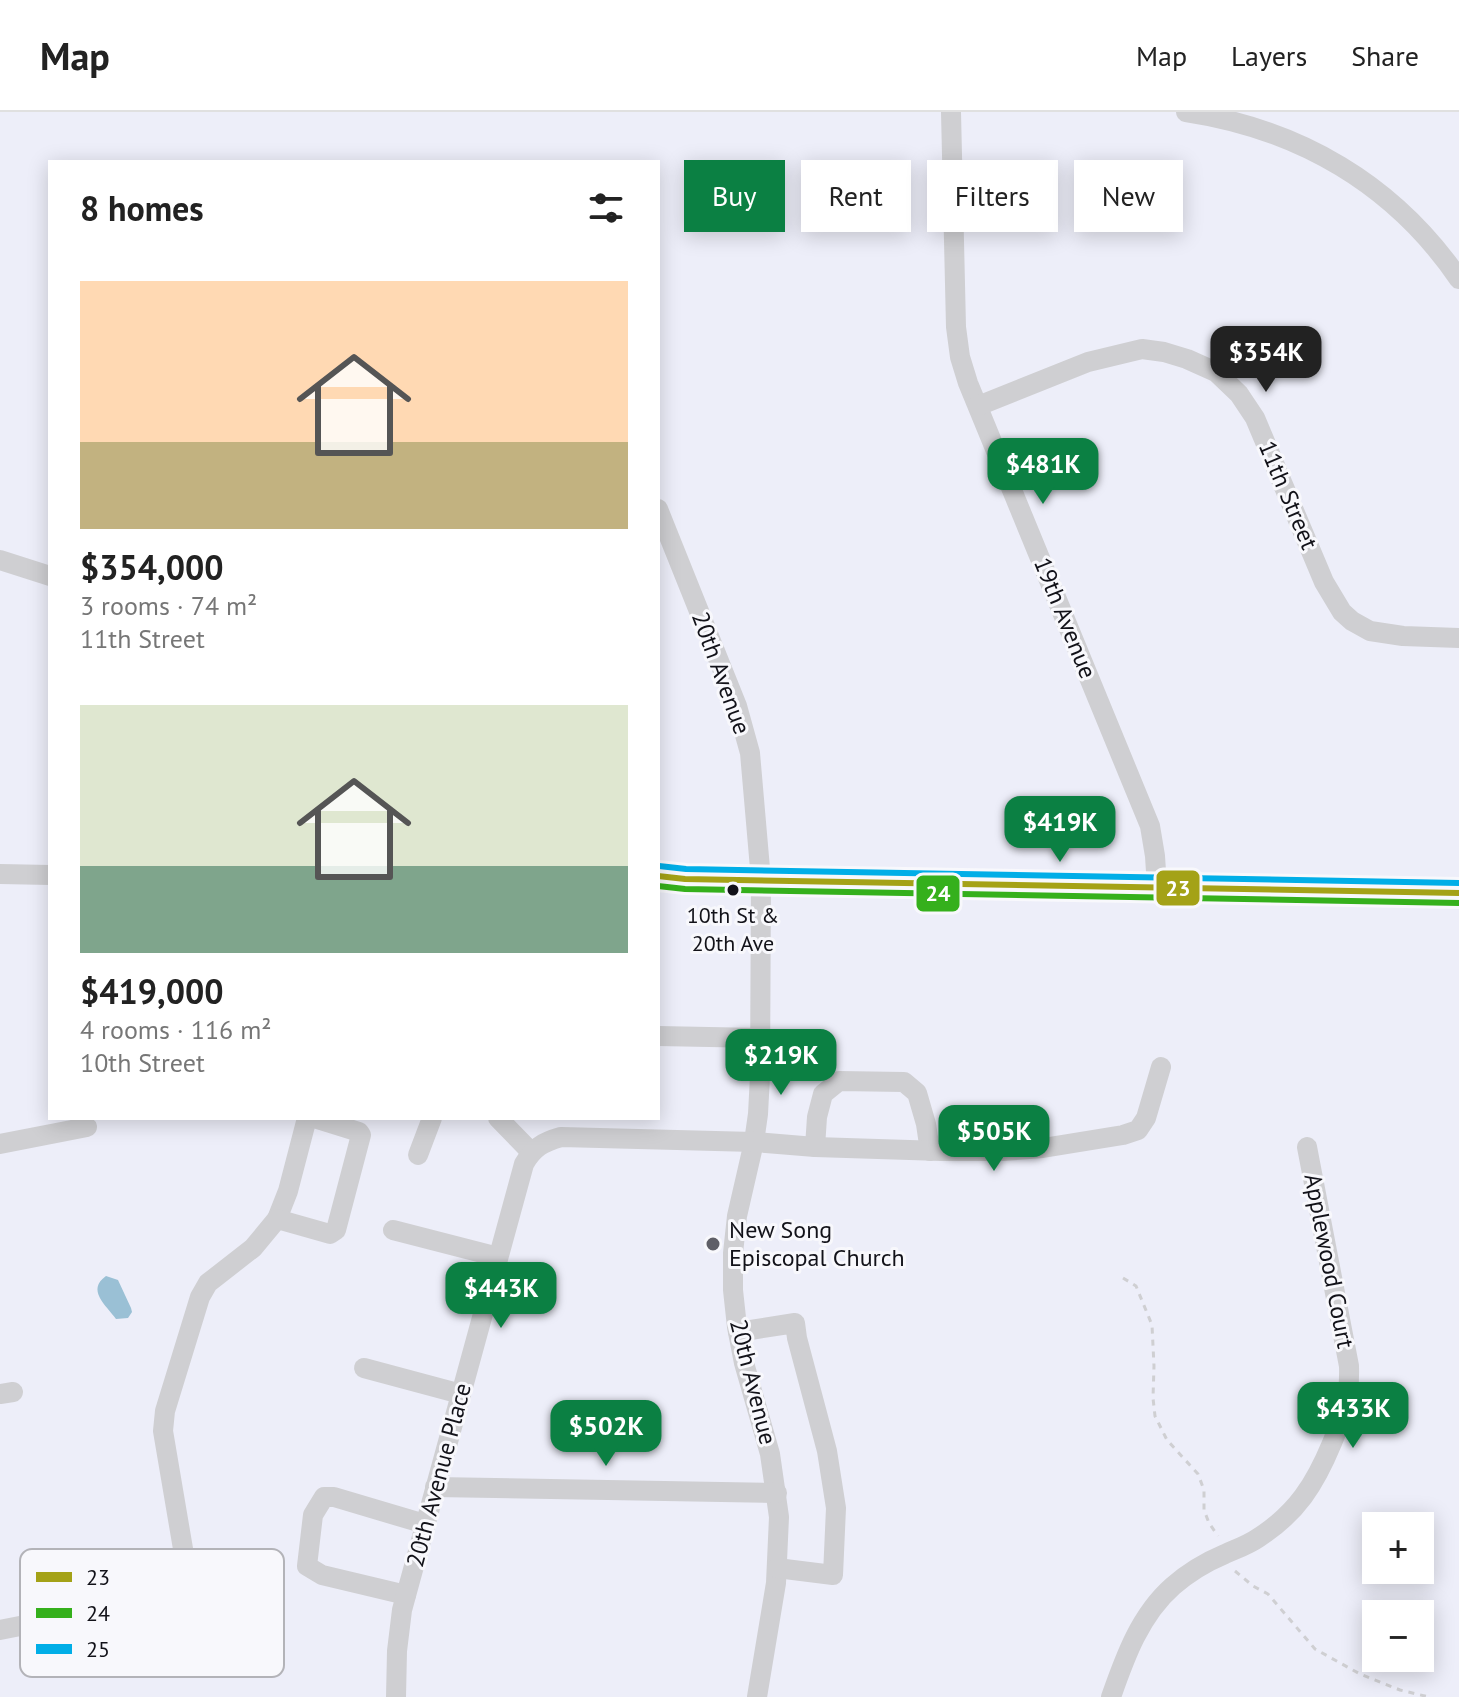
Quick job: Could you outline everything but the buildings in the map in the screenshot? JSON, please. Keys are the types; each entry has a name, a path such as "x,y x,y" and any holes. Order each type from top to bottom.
{"street":[{"name":"19th Avenue","path":"951,112 956,327 960,357 1150,826 1157,887"},
{"path":"1186,112 1219,117 1261,129 1339,165 1375,189 1407,217 1458,274"},
{"name":"11th Street","path":"978,406 1088,362 1142,349 1187,359 1216,372 1239,394 1255,418 1324,582 1342,612 1370,631 1459,638"},
{"name":"20th Avenue","path":"660,514 737,706 747,741 761,880 759,1088 754,1142 737,1216 733,1253 738,1332 770,1454 779,1517 777,1568 757,1697"},
{"path":"0,560 48,575"},
{"path":"0,874 48,875"},
{"path":"660,876 1459,893"},
{"path":"660,1036 760,1038"},
{"path":"500,1120 531,1152 547,1141 561,1137 930,1151 1043,1148 1138,1130 1146,1118 1161,1067"},
{"path":"815,1147 817,1117 823,1094 839,1081 904,1082 917,1093 930,1151"},
{"path":"183,1549 163,1431 165,1411 203,1290 213,1278 259,1242 277,1219 288,1191 306,1120"},
{"path":"277,1219 330,1234 336,1230 361,1135 320,1120"},
{"path":"418,1155 431,1120"},
{"path":"0,1144 87,1127"},
{"name":"Applewood Court","path":"1111,1697 1140,1627 1152,1608 1171,1587 1194,1570 1255,1540 1278,1525 1297,1506 1321,1469 1346,1408 1349,1366 1307,1147"},
{"name":"20th Avenue Place","path":"396,1697 402,1610 524,1164 531,1152"},
{"path":"393,1230 498,1257"},
{"path":"738,1332 795,1323 827,1451 836,1508 833,1575 777,1568"},
{"path":"364,1368 461,1394"},
{"path":"435,1487 777,1493"},
{"path":"406,1595 322,1575 307,1566 313,1515 324,1497 334,1497 425,1524"},
{"path":"0,1630 20,1626"}],"path":[{"path":"1123,1278 1136,1286 1152,1325 1155,1416 1167,1440 1198,1474 1204,1490 1204,1510 1219,1537 1230,1567 1268,1594 1315,1649 1360,1674 1400,1690 1429,1697"}],"water":[{"path":"106,1276 118,1280 131,1308 128,1318 116,1319 100,1298 98,1287"}],"transit line":[{"name":"25","path":"660,866 1459,883"},
{"name":"23","path":"660,876 1459,893"},
{"name":"24","path":"660,886 1459,903"}],"place":[{"name":"10th St & 20th Ave","path":"733,890"},
{"name":"New Song Episcopal Church","path":"713,1244"}]}
